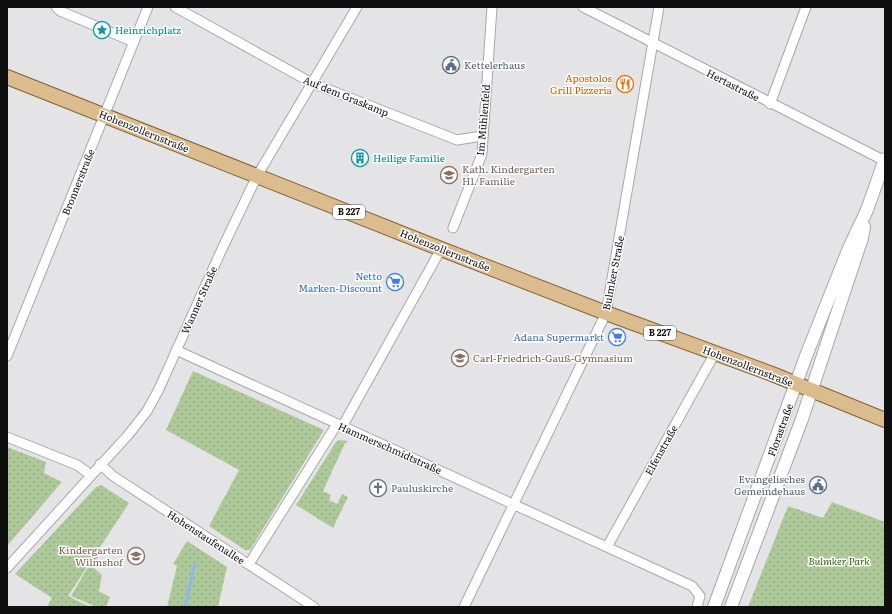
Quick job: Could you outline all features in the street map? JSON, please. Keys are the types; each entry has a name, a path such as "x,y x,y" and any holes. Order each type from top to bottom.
{"main road":[{"name":"Hohenzollernstraße","path":"7,77 441,249 606,313 715,353 885,420"},
{"name":"Florastraße","path":"714,607 796,385 849,248 867,210 885,160"},
{"name":"Florastraße","path":"731,607 763,526 812,391 862,238 867,210"}],"street":[{"path":"56,7 60,11 134,42"},
{"name":"Bronnerstraße","path":"7,356 148,7"},
{"name":"Auf dem Graskamp","path":"175,7 312,84 457,140 482,136"},
{"name":"Wanner Straße","path":"7,568 147,411 257,176 357,7"},
{"name":"Im Mühlenfeld","path":"453,228 482,154 482,136 492,7"},
{"name":"Hertastraße","path":"583,7 770,104 885,160"},
{"name":"Bulmker Straße","path":"464,607 515,505 606,313 660,7"},
{"path":"770,104 806,7"},
{"path":"249,564 340,425 441,249"},
{"name":"Hammerschmidtstraße","path":"176,350 692,586 700,596 697,607"},
{"name":"Elfenstraße","path":"607,547 715,353"},
{"path":"7,437 77,466 91,475"},
{"name":"Hohenstaufenallee","path":"100,464 113,476 314,607"}],"green space":[{"path":"193,371 324,430 250,550 245,550 209,526 239,470 166,430"},
{"path":"339,440 348,441 345,443 323,491 331,495 329,500 337,504 342,494 348,497 333,528 296,505 336,442"},
{"path":"7,447 46,462 44,473 62,482 7,546"},
{"path":"101,485 129,503 68,596 90,607 47,607 52,598 15,574 96,487"},
{"name":"Bulmker Park","path":"832,502 885,522 885,607 748,607 788,506 823,518"},
{"path":"187,541 227,567 218,607 167,607 177,566 173,564"},
{"path":"97,552 98,557 93,567 102,575 99,591 110,597 106,607 97,607 71,596"}],"waterway":[{"path":"185,607 195,563"}],"place":[{"name":"Heinrichplatz","path":"102,30"},
{"name":"Kettelerhaus","path":"451,65"},
{"name":"Apostolos Grill Pizzeria","path":"625,84"},
{"name":"Heilige Familie","path":"360,158"},
{"name":"Kath. Kindergarten Hl. Familie","path":"449,175"},
{"name":"Netto Marken-Discount","path":"395,282"},
{"name":"Adana Supermarkt","path":"617,337"},
{"name":"Carl-Friedrich-Gauß-Gymnasium","path":"460,358"},
{"name":"Evangelisches Gemeindehaus","path":"818,485"},
{"name":"Pauluskirche","path":"378,488"},
{"name":"Kindergarten Wilmshof","path":"136,556"}]}
